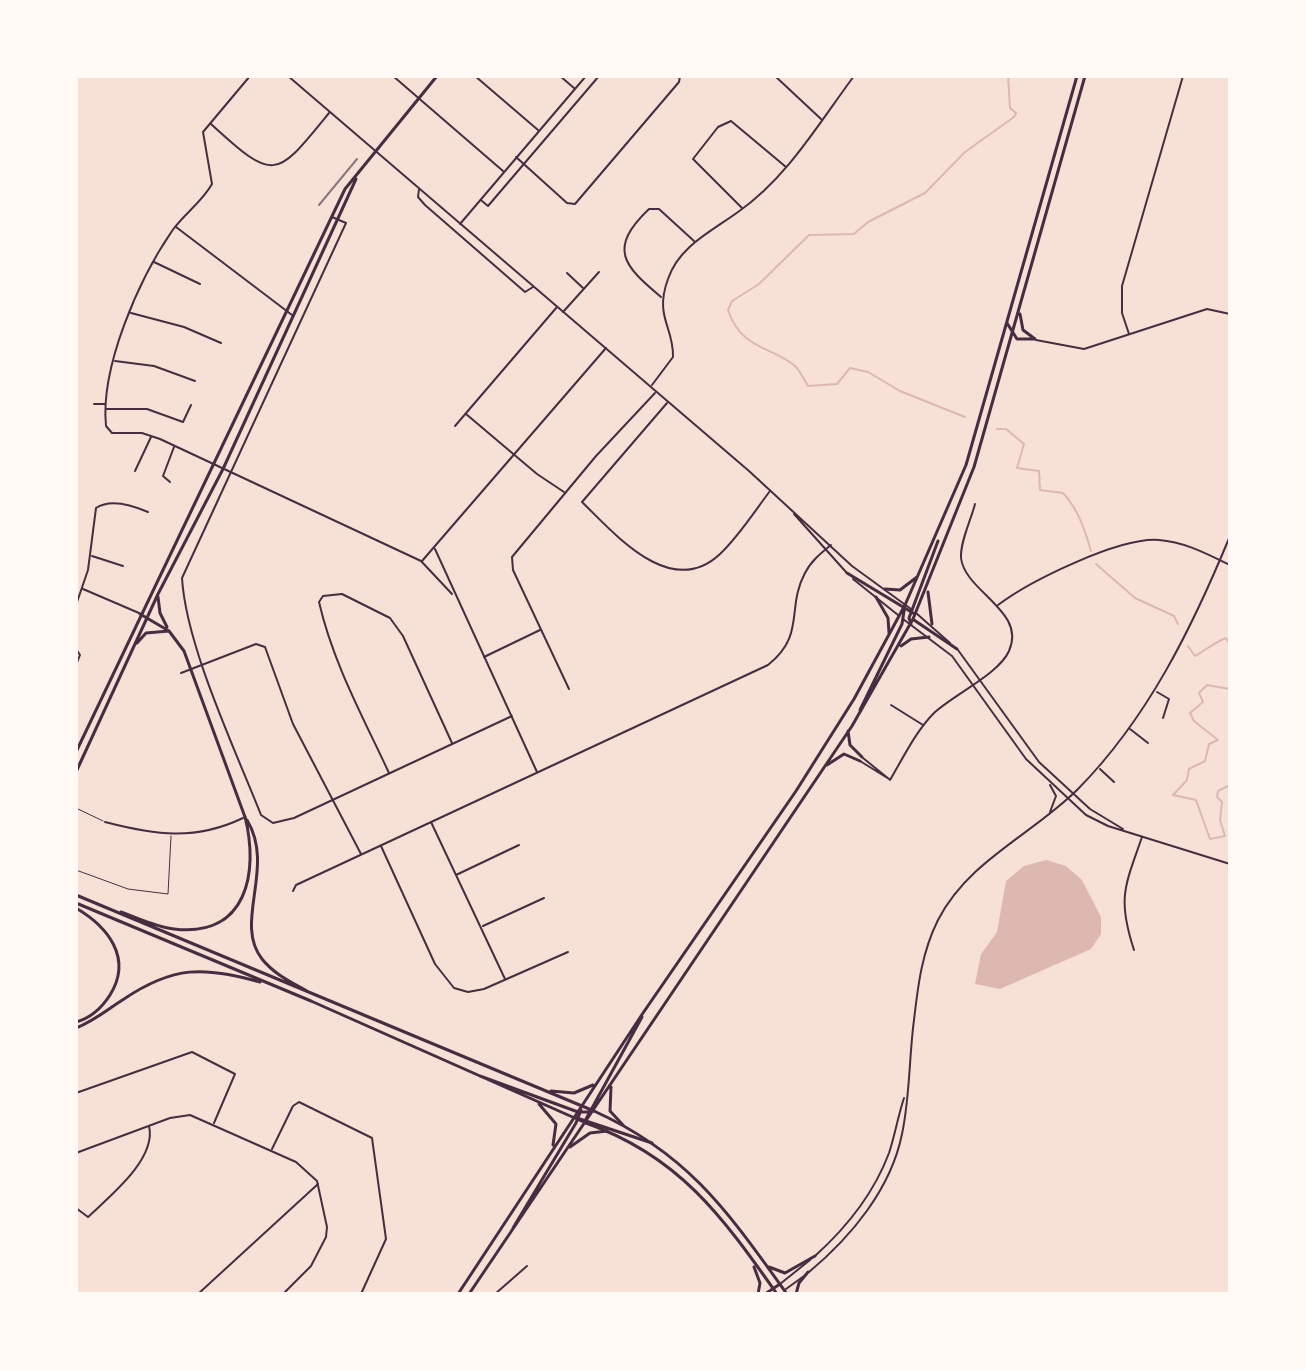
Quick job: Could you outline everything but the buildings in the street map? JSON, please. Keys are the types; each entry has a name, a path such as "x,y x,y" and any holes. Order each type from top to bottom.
{"main road":[{"path":"76,752 140,614 216,466 345,189 437,76"},
{"path":"859,714 908,614 966,465 1077,76"},
{"path":"512,1231 581,1106 796,791 887,641 928,589 974,467 1085,76"},
{"path":"76,772 158,594 223,469 340,220 357,175"},
{"path":"1020,309 1021,327 1035,339"},
{"path":"1007,323 1017,339 1035,339"},
{"path":"467,1072 579,1112 591,1111 859,714 896,652 920,574 941,529"},
{"path":"847,573 957,649"},
{"path":"885,589 900,590 920,574"},
{"path":"928,589 932,624"},
{"path":"158,594 160,613 191,669 259,851 259,877 251,921 254,944 271,968 317,997"},
{"path":"876,597 890,624 887,641"},
{"path":"140,614 169,631"},
{"path":"135,646 146,633 169,631"},
{"path":"896,652 911,639 929,637"},
{"path":"848,731 850,745 861,759"},
{"path":"819,773 839,755 861,759"},
{"path":"94,903 170,929 193,929 223,917 240,901 251,874 252,845 245,817"},
{"path":"76,895 623,1125 690,1171 718,1200 786,1292 778,1294 773,1289 721,1216 687,1179 649,1151 587,1120"},
{"path":"76,905 278,987 577,1118 652,1143"},
{"path":"76,905 104,928 118,954 120,965 112,991 104,1003 76,1025"},
{"path":"76,1025 155,980 185,971 225,972 278,987"},
{"path":"469,1294 587,1120 643,1013"},
{"path":"542,1089 574,1093 596,1083"},
{"path":"611,1083 610,1111 623,1125"},
{"path":"533,1099 547,1110 556,1124 556,1137 549,1153"},
{"path":"458,1294 549,1153 577,1118"},
{"path":"568,1150 590,1133 607,1131"},
{"path":"766,1265 785,1273 815,1256"},
{"path":"751,1260 760,1283 758,1294"},
{"path":"796,1294 799,1283 808,1272"},
{"path":"765,1294 780,1284"}],"street":[{"path":"250,76 203,135 212,184 175,226 129,313 113,361 106,407 108,430 152,436 421,561 452,594"},
{"path":"288,76 651,386 852,566 885,589 929,637 952,656 1012,742 1068,798 1095,820 1230,864"},
{"path":"393,76 504,172"},
{"path":"475,76 539,130"},
{"path":"560,76 575,89"},
{"path":"460,224 586,76"},
{"path":"481,200 488,206 599,76"},
{"path":"516,157 567,203 575,204 679,82 680,76"},
{"path":"775,76 822,120"},
{"path":"651,386 673,357 664,323 663,299 672,268 694,242 742,209 786,167 854,76"},
{"path":"1129,334 1122,313 1122,286 1183,76"},
{"path":"210,123 262,166 277,168 288,161 330,112"},
{"path":"742,209 693,159 718,127 731,121 786,167"},
{"path":"419,189 418,197 425,205 525,292 534,286"},
{"path":"663,299 628,269 625,249 628,233 649,209 659,209 694,242"},
{"path":"332,217 346,223 182,578 184,609 203,663 261,815 270,822 285,822 512,716"},
{"path":"175,226 294,317"},
{"path":"154,262 200,284"},
{"path":"563,312 599,272"},
{"path":"567,273 584,288"},
{"path":"455,426 557,307"},
{"path":"1035,339 1084,349 1207,309 1230,314"},
{"path":"129,313 184,327 221,343"},
{"path":"421,561 606,348"},
{"path":"113,361 154,366 195,381"},
{"path":"569,689 513,570 512,557 565,492 656,391"},
{"path":"668,402 582,502 645,558 667,569 691,570 719,555 770,490"},
{"path":"94,404 147,409 183,422 191,405"},
{"path":"466,413 513,454 565,492"},
{"path":"135,471 152,436"},
{"path":"170,482 163,476 174,446"},
{"path":"76,605 91,556 98,506 123,504 148,512"},
{"path":"861,759 890,780 924,726 980,677 1000,665 1012,643 1007,620 969,577 961,560 975,504"},
{"path":"789,507 824,550 876,597 932,624 980,677 1026,747 1072,794 1123,829"},
{"path":"786,1292 847,1235 883,1184 902,1135 921,967 939,919 952,897 978,868 1068,798 1130,729 1155,691 1230,536"},
{"path":"997,606 1046,576 1143,540 1185,544 1230,565"},
{"path":"293,891 296,885 768,665 780,655 792,636 802,578 831,545"},
{"path":"434,548 452,594 538,773"},
{"path":"91,556 123,566"},
{"path":"83,589 140,614"},
{"path":"389,773 353,701 325,629 319,602 323,596 342,594 390,618 403,636 453,744"},
{"path":"483,657 541,630"},
{"path":"181,673 256,644 263,646 293,724 361,855"},
{"path":"76,649 80,655 76,665"},
{"path":"1155,691 1169,699 1163,718"},
{"path":"891,705 924,726"},
{"path":"1130,729 1148,743"},
{"path":"1099,767 1114,782"},
{"path":"1047,780 1056,796 1050,813"},
{"path":"105,822 171,836 210,831 245,817"},
{"path":"431,822 505,980"},
{"path":"1134,950 1123,917 1123,891 1142,837"},
{"path":"381,845 435,964 454,988 468,992 505,980 568,952"},
{"path":"455,876 519,845"},
{"path":"481,926 544,898"},
{"path":"76,1093 187,1052 196,1053 235,1074 214,1123"},
{"path":"780,1284 815,1256 848,1223 877,1179 889,1151 905,1093"},
{"path":"272,1150 297,1102 371,1136 386,1239 361,1294"},
{"path":"76,1153 186,1115 214,1123 305,1167 318,1184 326,1237 307,1271 283,1294"},
{"path":"76,1208 88,1217 131,1178 150,1137 149,1126"},
{"path":"198,1294 318,1184"},
{"path":"495,1294 527,1266"}],"lane":[{"path":"76,808 105,822"},
{"path":"76,870 128,889 168,894 171,836"}],"shaded area":[{"path":"1046,860 1066,866 1082,880 1101,917 1101,934 1091,949 1000,989 975,984 981,954 997,932 1006,881 1024,866"}],"waterway":[{"path":"965,417 900,391 868,372 850,368 837,384 808,386 794,365 748,340 728,310 732,301 759,284 809,235 854,234 868,222 925,193 965,152 1014,117 1016,113 1010,108 1008,76"},
{"path":"997,429 1006,429 1024,444 1017,468 1039,471 1040,490 1063,493 1068,499 1080,520 1091,551"},
{"path":"1096,564 1135,598 1174,616 1178,624"},
{"path":"1188,646 1195,656 1226,638 1230,644"},
{"path":"1230,689 1207,685 1199,693 1203,702 1190,713 1194,721 1218,740 1209,744 1205,761 1189,769 1187,780 1173,795 1196,800 1210,839 1225,836 1220,820 1222,802 1217,797 1218,791 1230,785"}],"railway":[{"path":"319,205 357,159"}]}
